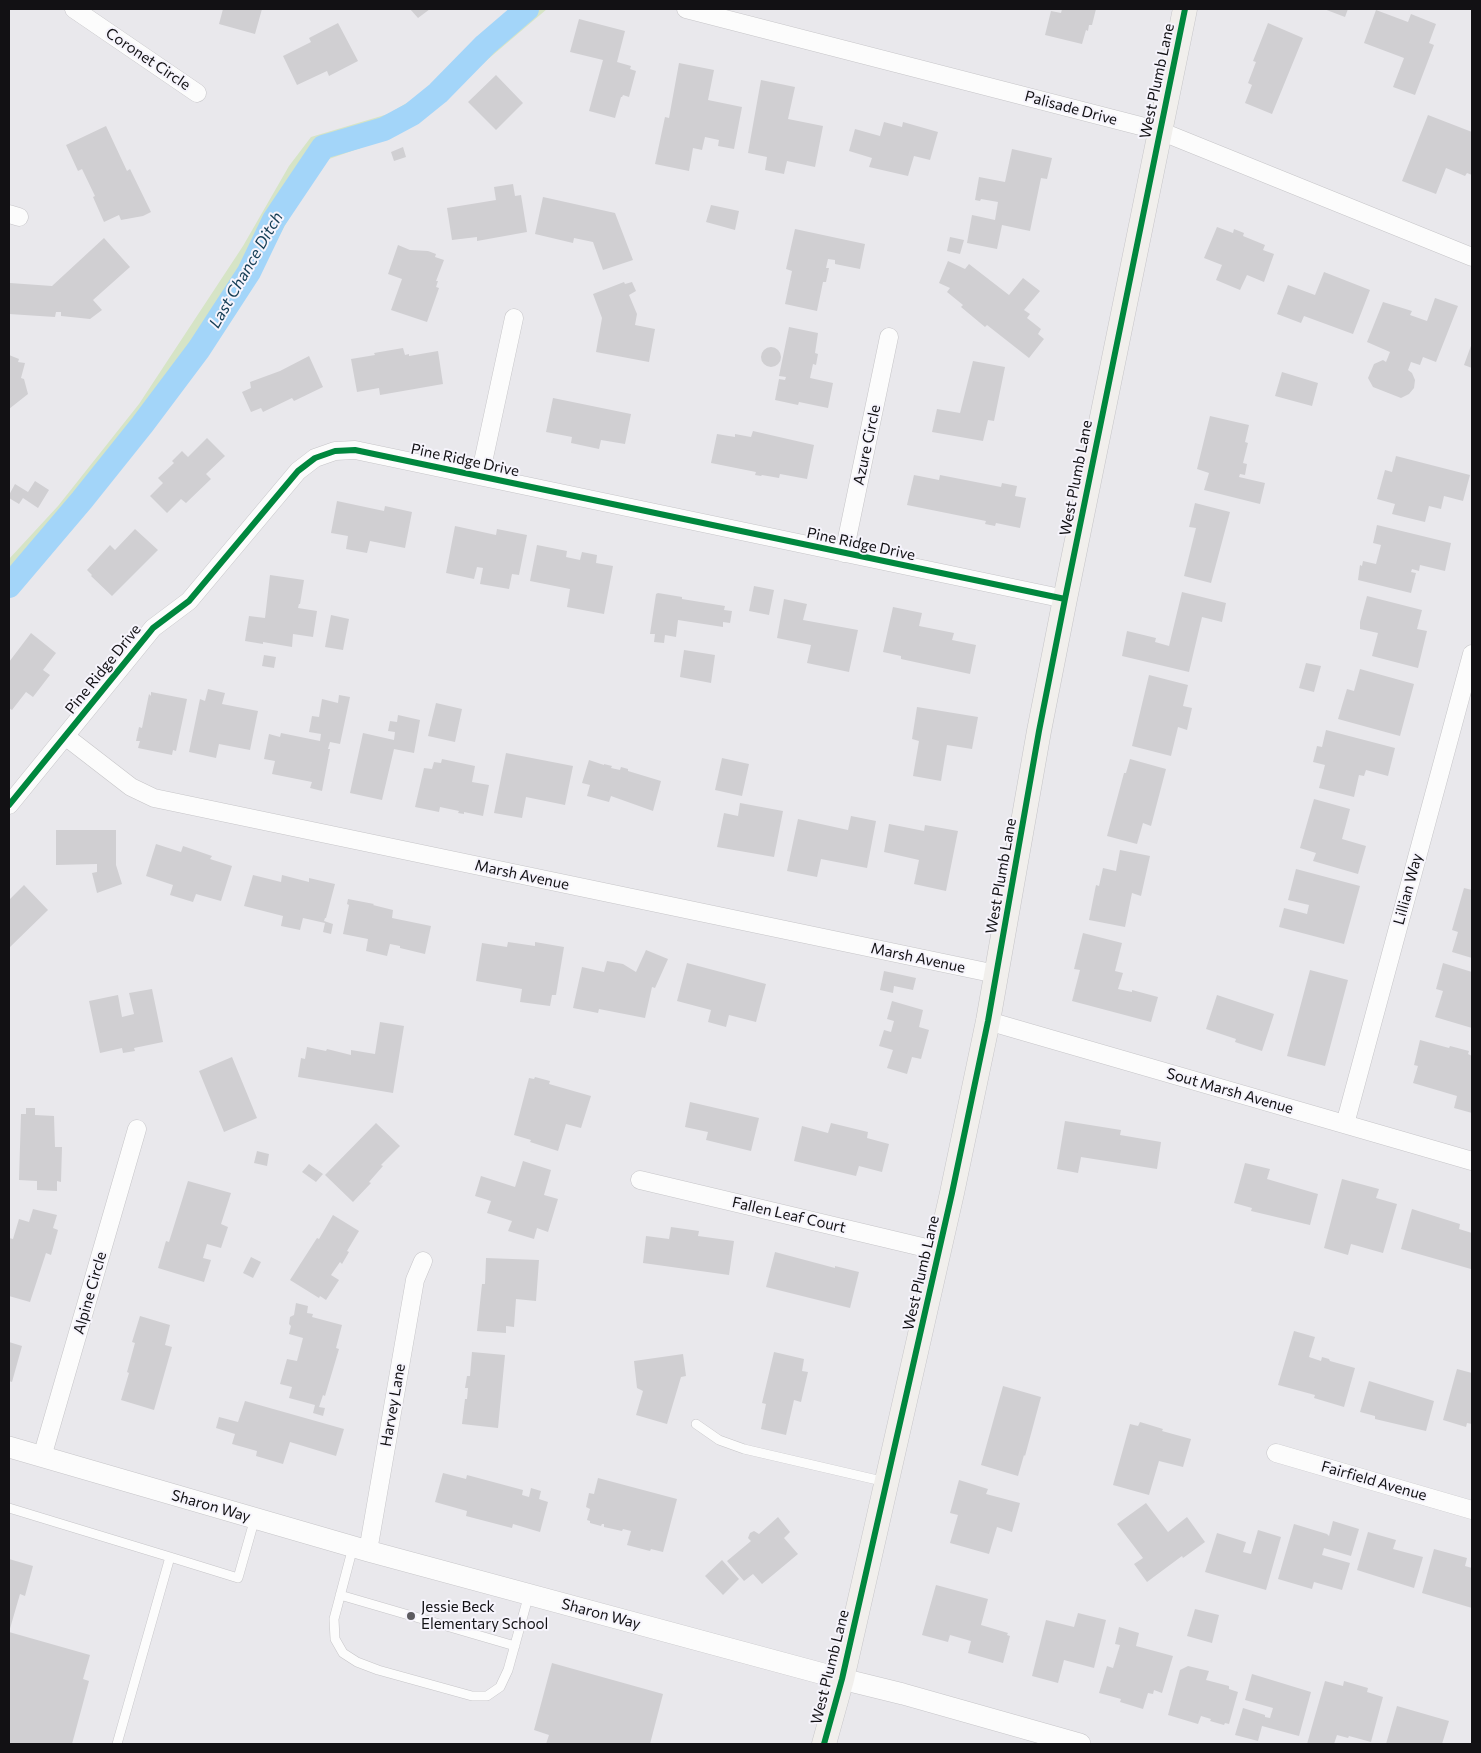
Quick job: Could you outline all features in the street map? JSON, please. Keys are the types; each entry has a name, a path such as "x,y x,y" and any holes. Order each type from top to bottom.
{"main road":[{"name":"West Plumb Lane","path":"824,1744 842,1679 887,1482 988,1021 1065,599 1185,9"}],"street":[{"name":"Coronet Circle","path":"74,9 197,93"},
{"name":"Palisade Drive","path":"686,9 1160,131 1472,257"},
{"path":"480,476 514,318"},
{"name":"Azure Circle","path":"844,553 889,337"},
{"name":"Pine Ridge Drive","path":"9,805 153,628 189,601 298,470 315,458 335,451 355,450 1065,599"},
{"name":"Lillian Way","path":"1345,1124 1472,654"},
{"name":"Marsh Avenue","path":"64,736 125,783 154,798 996,974"},
{"name":"Sout Marsh Avenue","path":"988,1021 1472,1161"},
{"name":"Alpine Circle","path":"42,1457 137,1129"},
{"name":"Fallen Leaf Court","path":"640,1180 939,1251"},
{"name":"Harvey Lane","path":"360,1548 415,1280 424,1261"},
{"name":"Sharon Way","path":"9,1447 360,1548 1080,1744"},
{"name":"Fairfield Avenue","path":"1276,1453 1472,1510"}],"lane":[{"path":"696,1424 719,1440 744,1449 887,1482"},
{"path":"9,1508 238,1578 255,1518"},
{"path":"360,1548 340,1595 334,1619 335,1639 343,1653 357,1662 378,1670 472,1696 487,1696 500,1687 508,1670 529,1594"},
{"path":"117,1744 170,1557"},
{"path":"340,1595 515,1646"}],"green space":[{"path":"511,9 547,9 413,123 389,138 329,159 312,176 266,260 208,346 122,457 9,587 9,559 58,506 139,404 243,246 289,166 311,137 388,114 417,97"}],"building":[{"path":"223,9 262,9 255,34 219,24"},
{"path":"410,9 430,9 418,18"},
{"path":"1062,9 1096,9 1092,25 1089,25 1088,31 1086,30 1082,44 1045,35 1051,11 1061,13"},
{"path":"1324,9 1348,9 1345,17"},
{"path":"1376,10 1408,22 1411,14 1436,24 1429,43 1434,45 1415,95 1393,87 1404,58 1364,43"},
{"path":"579,19 625,31 617,62 631,66 630,69 636,71 629,97 623,95 621,97 615,118 589,111 603,60 570,52"},
{"path":"338,23 358,61 329,76 327,71 297,85 283,56 311,42 309,38"},
{"path":"1268,23 1303,38 1272,114 1245,103 1252,85 1248,83 1256,62 1253,61"},
{"path":"679,63 714,70 708,100 742,107 734,149 718,146 719,140 705,137 702,150 693,148 689,171 655,164 665,117 669,118"},
{"path":"496,75 523,103 496,130 468,102"},
{"path":"761,80 795,87 788,119 823,126 815,167 787,161 784,174 765,170 767,157 748,153"},
{"path":"1428,115 1472,132 1472,175 1467,173 1465,176 1446,168 1436,194 1402,181"},
{"path":"884,122 902,127 903,122 938,132 930,160 914,156 908,176 869,167 872,158 849,151 855,129 880,136"},
{"path":"106,126 127,171 130,169 151,212 143,216 121,220 119,215 104,222 93,197 95,196 82,169 78,171 66,145"},
{"path":"403,147 406,157 394,161 391,152"},
{"path":"1012,149 1052,158 1047,179 1041,178 1030,231 1002,225 997,249 967,243 972,215 995,220 998,202 981,199 980,201 975,200 979,177 1005,182"},
{"path":"513,184 515,196 521,195 527,232 477,241 477,237 452,240 447,208 496,200 494,187"},
{"path":"543,197 615,213 633,260 603,270 593,242 574,238 573,243 535,234"},
{"path":"711,205 739,211 735,230 706,222"},
{"path":"1217,227 1233,233 1234,229 1244,233 1243,236 1265,245 1263,250 1274,254 1264,282 1247,275 1240,290 1216,280 1222,265 1204,258"},
{"path":"795,229 865,244 860,269 835,264 835,260 828,259 826,268 829,268 826,282 823,282 817,311 785,304 792,271 786,269"},
{"path":"950,237 964,240 960,254 947,251"},
{"path":"104,238 130,267 93,300 102,310 90,319 61,316 61,312 56,312 55,317 9,314 10,283 52,286"},
{"path":"398,245 410,250 428,251 436,254 435,257 444,260 436,281 438,281 436,287 439,288 427,322 391,310 402,279 388,274"},
{"path":"948,261 965,269 969,264 1009,295 1023,278 1040,291 1024,310 1030,314 1027,318 1041,329 1038,334 1044,339 1029,358 987,325 985,327 961,307 963,305 947,292 950,288 939,283"},
{"path":"1324,272 1370,290 1353,334 1304,316 1301,323 1277,314 1288,285 1315,295"},
{"path":"624,282 625,284 632,282 636,291 629,295 637,314 635,325 655,329 649,362 596,352 602,318 593,294"},
{"path":"1435,298 1458,306 1436,362 1423,357 1420,365 1411,362 1408,370 1412,373 1415,380 1414,388 1409,394 1401,398 1373,387 1368,378 1374,364 1383,360 1386,362 1390,352 1367,342 1383,302 1412,311 1410,315 1427,321"},
{"path":"789,327 818,333 815,353 818,354 816,365 813,364 810,378 833,383 828,408 799,402 798,405 775,400 779,379 785,380 786,377 779,376"},
{"path":"1472,343 1472,368 1464,365"},
{"path":"771,347 778,350 781,357 778,364 771,367 764,364 761,357 764,350"},
{"path":"403,348 405,355 409,354 409,356 438,351 443,384 380,395 379,388 357,392 351,359"},
{"path":"9,355 19,359 18,362 25,363 21,378 24,379 28,394 9,409"},
{"path":"309,356 323,387 294,401 292,398 263,412 261,408 251,412 242,392 251,388 250,382 280,371"},
{"path":"973,361 1005,367 994,421 988,420 983,441 932,432 937,409 960,413"},
{"path":"1282,372 1318,383 1312,406 1275,396"},
{"path":"553,398 631,414 625,444 601,440 599,449 571,443 572,437 546,432"},
{"path":"1210,416 1249,425 1245,442 1248,443 1243,463 1247,464 1245,475 1240,474 1239,477 1265,483 1260,504 1204,490 1209,473 1197,469"},
{"path":"753,431 814,445 807,479 780,474 779,478 755,475 756,472 711,463 717,434 735,437 735,434 751,437"},
{"path":"207,438 225,456 206,474 211,479 186,503 181,499 167,513 150,496 163,483 158,478 174,463 172,461 182,451 188,457"},
{"path":"1396,456 1470,475 1463,501 1444,496 1441,509 1429,506 1425,522 1392,514 1395,504 1377,499 1385,470 1392,472"},
{"path":"914,475 939,480 940,475 1001,487 1002,483 1017,486 1015,496 1026,498 1020,528 996,523 995,526 985,524 986,521 907,505"},
{"path":"35,481 49,490 38,508 23,498 19,504 9,498 15,484 28,492"},
{"path":"337,501 384,511 385,506 412,512 405,548 370,541 367,553 346,549 348,536 331,533"},
{"path":"1195,503 1230,512 1211,583 1184,576 1196,528 1189,527"},
{"path":"1377,525 1451,543 1445,571 1420,565 1419,571 1412,569 1411,572 1416,573 1411,593 1358,580 1360,565 1362,566 1363,561 1376,564 1381,545 1373,543"},
{"path":"455,526 496,535 497,529 527,535 519,575 512,574 509,589 480,584 483,568 477,567 474,579 446,573"},
{"path":"135,529 158,550 112,596 87,570 110,545 115,550"},
{"path":"537,545 567,551 566,557 580,560 582,552 597,555 596,563 613,566 604,614 567,607 570,589 530,581"},
{"path":"270,575 304,580 298,608 317,611 313,637 293,634 292,647 245,641 249,616 265,618"},
{"path":"754,586 774,590 769,615 749,611"},
{"path":"1182,592 1226,603 1222,622 1202,617 1189,672 1122,656 1127,631 1156,638 1155,642 1169,646"},
{"path":"656,594 725,606 724,610 732,611 730,623 723,622 723,627 678,620 676,637 665,635 664,643 654,642 655,634 650,634"},
{"path":"1367,596 1422,610 1417,629 1427,631 1418,668 1372,656 1378,633 1360,629"},
{"path":"784,599 807,604 803,620 858,630 849,672 807,663 811,645 777,638"},
{"path":"893,607 922,613 919,626 954,633 952,640 976,645 970,674 901,659 901,656 883,652"},
{"path":"331,615 349,619 343,650 325,647"},
{"path":"31,633 56,653 43,670 50,675 33,697 26,692 12,710 9,708 9,662"},
{"path":"684,650 715,655 711,683 680,677"},
{"path":"264,655 276,657 274,668 262,666"},
{"path":"1306,663 1321,666 1314,692 1299,688"},
{"path":"1360,669 1414,684 1400,736 1338,719 1347,689 1354,691"},
{"path":"1149,675 1188,685 1183,706 1192,708 1187,730 1178,727 1171,756 1132,746"},
{"path":"208,689 225,693 222,704 258,711 250,750 219,744 216,758 189,752 200,699 205,701"},
{"path":"151,692 187,699 176,751 173,750 172,755 138,748 140,741 136,741 139,727 142,728"},
{"path":"339,695 350,697 340,744 330,742 322,791 310,788 312,782 272,774 275,761 264,759 269,734 280,737 281,733 320,741 321,734 309,732 312,716 319,717 322,699 338,703"},
{"path":"436,703 462,709 455,742 428,736"},
{"path":"917,707 978,717 972,749 947,745 941,781 913,776 919,741 912,739"},
{"path":"398,715 420,720 414,753 394,749 382,800 350,793 363,733 394,740 395,732 388,731 390,721 397,722"},
{"path":"1326,730 1395,748 1388,776 1366,770 1364,776 1359,775 1354,797 1319,788 1325,765 1313,762 1317,746 1322,747"},
{"path":"506,753 573,766 565,805 526,797 522,818 494,813"},
{"path":"722,758 749,764 742,796 715,790"},
{"path":"442,759 475,766 472,782 489,785 483,816 464,812 464,814 458,813 459,811 440,807 439,812 415,807 424,768 432,769 434,762 441,763"},
{"path":"1130,759 1166,769 1151,826 1143,823 1137,844 1107,836 1124,773 1126,773"},
{"path":"589,760 612,766 611,768 620,770 621,767 628,769 628,771 661,781 653,811 611,796 609,802 587,796 590,785 582,783"},
{"path":"1314,799 1350,809 1342,839 1366,846 1358,874 1313,861 1316,853 1300,848"},
{"path":"740,803 783,811 774,857 717,847 724,813 738,816"},
{"path":"851,816 876,821 867,868 821,859 817,877 787,871 798,819 848,830"},
{"path":"889,824 924,831 925,825 958,831 946,891 914,884 919,860 884,852"},
{"path":"56,830 116,830 116,865 122,884 97,893 92,873 97,872 97,864 56,865"},
{"path":"156,844 181,852 183,846 212,856 210,859 232,866 221,901 196,894 193,902 170,895 173,885 146,876"},
{"path":"1120,850 1150,856 1141,896 1132,893 1125,927 1089,920 1096,885 1099,886 1103,868 1116,871"},
{"path":"1296,869 1360,886 1344,944 1279,927 1284,908 1307,914 1309,905 1288,900"},
{"path":"253,875 281,882 282,875 309,882 309,878 335,884 324,921 333,924 331,934 323,932 325,923 303,918 300,930 281,926 283,916 244,906"},
{"path":"24,885 48,910 9,948 9,900"},
{"path":"1464,888 1472,890 1472,958 1452,952 1458,932 1452,930"},
{"path":"348,899 393,910 392,918 431,926 425,954 390,944 387,956 366,951 368,939 343,934 349,905 347,904"},
{"path":"1083,933 1122,943 1115,971 1123,973 1118,989 1132,992 1132,990 1158,997 1151,1022 1072,1001 1080,970 1074,969"},
{"path":"508,942 535,946 535,942 564,947 556,995 552,995 550,1006 520,1002 522,989 476,981 482,943 507,947"},
{"path":"646,950 668,959 655,988 652,987 645,1018 599,1009 598,1013 573,1008 582,967 604,972 607,961 623,964 636,972"},
{"path":"687,963 766,984 756,1022 729,1015 726,1027 708,1022 711,1010 677,1001"},
{"path":"1443,963 1472,972 1472,1028 1435,1017 1443,991 1436,989"},
{"path":"1310,970 1348,980 1325,1066 1287,1056"},
{"path":"884,971 916,978 913,990 894,986 893,993 880,990"},
{"path":"152,989 163,1042 134,1048 135,1051 123,1053 122,1048 100,1053 89,1001 118,995 122,1017 134,1014 129,993"},
{"path":"1217,995 1274,1014 1262,1051 1235,1042 1236,1039 1206,1029"},
{"path":"892,1001 923,1010 919,1027 929,1030 921,1059 912,1057 907,1074 887,1068 893,1050 879,1046 884,1030 891,1032 894,1021 887,1019"},
{"path":"380,1022 404,1026 393,1093 298,1077 301,1058 305,1059 307,1047 326,1051 327,1049 351,1055 351,1050 375,1054"},
{"path":"1420,1040 1469,1051 1468,1054 1472,1056 1472,1113 1454,1108 1457,1096 1413,1083 1418,1066 1414,1065"},
{"path":"232,1057 257,1118 224,1132 199,1071"},
{"path":"535,1077 550,1081 549,1084 591,1096 581,1128 566,1124 558,1151 514,1135 529,1078 534,1079"},
{"path":"690,1102 759,1118 751,1151 706,1140 708,1132 685,1127"},
{"path":"26,1108 35,1108 35,1115 54,1116 55,1147 62,1147 61,1182 57,1181 57,1191 37,1190 37,1181 19,1180 21,1114 26,1114"},
{"path":"1065,1121 1121,1130 1120,1135 1161,1142 1157,1169 1081,1157 1078,1173 1057,1169"},
{"path":"376,1123 400,1146 381,1165 383,1166 369,1182 371,1183 353,1202 325,1175"},
{"path":"831,1123 868,1132 867,1138 889,1144 882,1172 859,1166 856,1176 794,1161 802,1126 828,1133"},
{"path":"257,1151 269,1154 267,1166 254,1163"},
{"path":"523,1161 551,1170 544,1195 558,1199 548,1232 537,1228 534,1239 508,1231 512,1221 487,1213 491,1201 475,1196 481,1176 515,1187"},
{"path":"1245,1163 1270,1169 1267,1179 1318,1194 1310,1225 1251,1211 1252,1208 1234,1203"},
{"path":"309,1164 323,1174 316,1182 302,1172"},
{"path":"1342,1179 1379,1189 1376,1198 1397,1204 1383,1253 1351,1244 1348,1255 1324,1248"},
{"path":"188,1181 231,1193 221,1224 228,1227 221,1248 207,1244 203,1258 211,1260 204,1282 158,1268 166,1241 169,1242"},
{"path":"33,1209 57,1215 53,1228 58,1230 51,1255 46,1253 30,1302 9,1296 9,1238 13,1239 19,1219 29,1222"},
{"path":"1412,1209 1460,1224 1459,1229 1472,1233 1471,1269 1401,1249"},
{"path":"333,1215 359,1231 347,1251 349,1252 342,1264 340,1262 331,1275 339,1280 326,1300 320,1296 319,1298 290,1280 317,1238 319,1239"},
{"path":"671,1227 699,1231 698,1236 734,1241 729,1275 643,1263 646,1236 669,1239"},
{"path":"775,1252 835,1268 835,1266 859,1272 850,1308 766,1287"},
{"path":"251,1257 261,1262 253,1278 243,1273"},
{"path":"486,1258 539,1260 536,1301 516,1299 514,1327 506,1326 506,1333 477,1331 482,1284 485,1284"},
{"path":"296,1303 308,1306 307,1313 313,1314 312,1317 342,1325 336,1348 339,1349 325,1396 323,1395 319,1407 325,1408 323,1416 313,1413 315,1405 289,1398 292,1387 280,1384 287,1359 297,1361 303,1338 289,1334 291,1326 289,1324 290,1317 294,1315"},
{"path":"140,1316 170,1325 165,1345 172,1347 154,1410 121,1400 135,1343 132,1342"},
{"path":"1294,1331 1315,1337 1309,1357 1321,1361 1322,1357 1355,1368 1344,1407 1314,1398 1315,1395 1278,1385"},
{"path":"9,1342 22,1346 12,1382 9,1381"},
{"path":"472,1352 505,1355 498,1428 462,1424 468,1388 465,1388 467,1376 470,1376"},
{"path":"774,1352 804,1359 802,1371 808,1372 801,1402 794,1400 786,1435 761,1429 766,1404 762,1403"},
{"path":"683,1354 686,1376 681,1377 667,1424 636,1415 643,1391 637,1388 634,1361"},
{"path":"1457,1369 1472,1373 1472,1424 1467,1423 1466,1427 1443,1420"},
{"path":"1369,1381 1434,1401 1426,1431 1375,1419 1375,1416 1360,1412"},
{"path":"1003,1386 1041,1397 1018,1476 981,1465"},
{"path":"245,1401 344,1429 336,1456 290,1442 283,1464 256,1456 257,1451 232,1444 235,1434 216,1428 219,1417 238,1422"},
{"path":"1140,1422 1163,1429 1162,1431 1191,1439 1183,1467 1159,1461 1149,1495 1113,1485 1130,1424 1138,1426"},
{"path":"443,1473 466,1479 467,1475 523,1490 522,1495 529,1497 531,1488 541,1491 539,1499 548,1502 540,1532 513,1524 512,1528 466,1516 467,1511 435,1502"},
{"path":"598,1478 677,1499 663,1552 627,1545 631,1531 604,1527 604,1524 601,1526 590,1523 587,1520 590,1509 586,1507 589,1493 594,1494"},
{"path":"959,1480 988,1489 986,1494 1020,1503 1012,1532 997,1527 989,1554 950,1543 958,1515 950,1513"},
{"path":"1146,1503 1168,1532 1187,1517 1205,1542 1183,1558 1182,1556 1147,1582 1134,1564 1143,1558 1117,1524"},
{"path":"778,1517 790,1532 784,1538 798,1554 762,1584 753,1574 744,1581 727,1561 751,1541 748,1538 750,1533 754,1531 759,1534"},
{"path":"1333,1521 1359,1529 1351,1556 1324,1548 1322,1555 1350,1563 1342,1590 1314,1582 1312,1589 1278,1579 1294,1524 1329,1536"},
{"path":"1258,1530 1281,1537 1266,1590 1205,1572 1217,1533 1246,1542 1243,1552 1251,1554"},
{"path":"1368,1532 1396,1540 1393,1549 1423,1557 1414,1588 1357,1570"},
{"path":"1434,1549 1467,1558 1465,1566 1472,1568 1472,1608 1422,1593"},
{"path":"9,1559 33,1566 25,1596 20,1594 9,1632"},
{"path":"722,1560 739,1579 723,1595 705,1576"},
{"path":"936,1585 988,1599 981,1625 1008,1633 1007,1635 1010,1636 1003,1663 968,1653 971,1641 950,1635 948,1642 922,1635"},
{"path":"1195,1609 1219,1615 1212,1643 1187,1636"},
{"path":"1078,1613 1106,1620 1094,1668 1064,1660 1058,1683 1032,1676 1046,1620 1074,1627"},
{"path":"1119,1627 1139,1633 1136,1646 1173,1656 1162,1693 1154,1690 1153,1694 1148,1693 1143,1709 1120,1702 1121,1699 1099,1693 1107,1666 1113,1668 1120,1645 1115,1644"},
{"path":"9,1632 90,1655 83,1679 89,1681 72,1744 9,1744"},
{"path":"552,1663 663,1694 650,1744 546,1744 549,1735 534,1730"},
{"path":"1188,1666 1209,1671 1206,1680 1229,1686 1229,1689 1238,1692 1229,1724 1225,1723 1224,1725 1210,1721 1211,1719 1201,1716 1198,1724 1168,1715 1180,1670"},
{"path":"1252,1674 1311,1692 1299,1736 1262,1726 1258,1741 1235,1735 1243,1708 1270,1718 1273,1708 1245,1700"},
{"path":"1325,1681 1343,1686 1344,1681 1368,1688 1367,1692 1383,1697 1371,1742 1337,1735 1334,1744 1307,1744"},
{"path":"1397,1706 1449,1721 1442,1744 1386,1744"}],"waterway":[{"name":"Last Chance Ditch","path":"9,586 82,500 199,349 249,272 274,220 323,147 384,129 412,114 438,93 485,45 527,9"}],"cycle path":[{"path":"824,1744 842,1679 952,1193 988,1021 1039,731 1185,9"},
{"path":"9,805 153,628 189,601 298,471 315,458 335,451 355,450 1065,599"}],"place":[{"name":"Jessie Beck Elementary School","path":"411,1616"}]}
